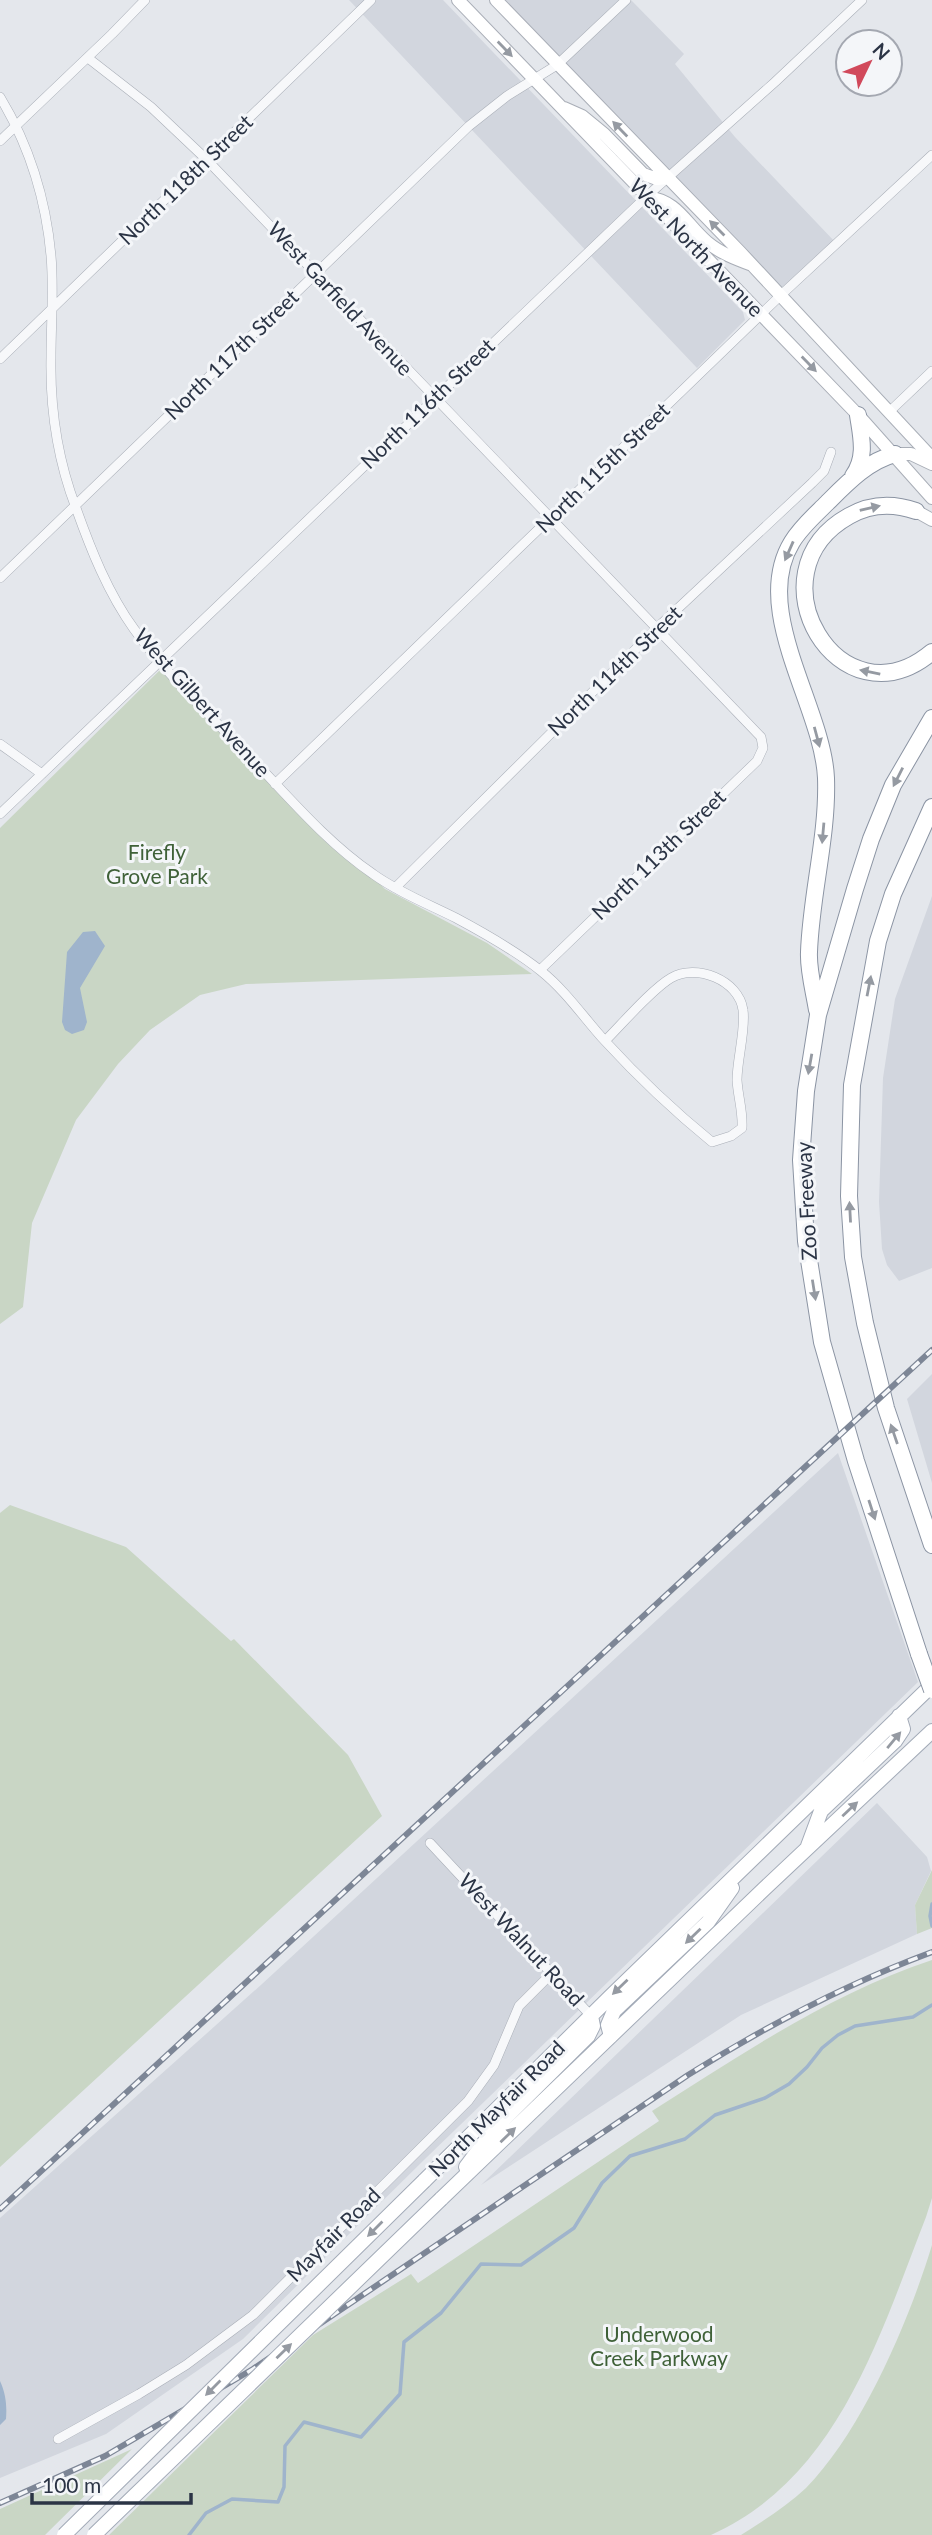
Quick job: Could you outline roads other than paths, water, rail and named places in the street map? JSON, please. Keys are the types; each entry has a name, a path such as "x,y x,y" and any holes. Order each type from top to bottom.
{"highway":[{"path":"849,482 862,459 858,415"},
{"path":"818,1016 808,954 822,840 825,772 810,712 785,633 779,595 782,571 791,544 805,525 849,482 876,462 895,454"},
{"path":"916,511 880,506 860,510 834,524 813,554 804,577 804,604 816,634 837,655 862,672 883,675 903,671 918,664 932,652"},
{"name":"Zoo Freeway","path":"932,718 893,785 871,839 818,1016 806,1091 801,1160 806,1241 821,1342 856,1461 932,1690"},
{"name":"Zoo Freeway","path":"932,807 893,894 878,941 852,1085 849,1196 853,1257 868,1335 886,1408 932,1545"}],"main road":[{"name":"West North Avenue","path":"458,0 858,415 932,498"},
{"name":"West North Avenue","path":"496,0 753,265 932,458"},
{"path":"559,106 582,116 643,174 657,179 667,178"},
{"path":"646,197 668,202 709,243 731,258 753,265"},
{"path":"895,454 911,454 932,464"},
{"path":"916,511 932,520"},
{"name":"North Mayfair Road","path":"64,2535 932,1685"},
{"path":"807,1849 821,1811 895,1741 903,1728 899,1716"},
{"name":"North Mayfair Road","path":"94,2535 611,2036 932,1731"},
{"path":"611,2036 608,2025 614,2011 708,1922 749,1863"},
{"path":"444,2197 495,2128 588,2036 593,2026 591,2016"}],"street":[{"path":"0,141 145,0"},
{"name":"North 118th Street","path":"0,359 371,0"},
{"name":"North 117th Street","path":"0,578 469,126 507,96 557,65 626,0"},
{"name":"North 116th Street","path":"0,814 646,197 862,0"},
{"name":"West Garfield Avenue","path":"88,58 151,107 206,159 758,733"},
{"name":"West Gilbert Avenue","path":"0,97 17,125 44,209 51,256 54,407 62,459 75,506 107,584 133,627 159,662 275,784 338,846 372,874 458,919 540,970 605,1041 682,1118 712,1142 742,1128 743,1111 737,1081 744,1010 737,995 722,980 701,971 684,971 669,979 605,1041"},
{"name":"North 115th Street","path":"275,784 781,295 932,155"},
{"path":"889,412 932,370"},
{"name":"North 114th Street","path":"395,888 657,628 813,483 824,471 831,452"},
{"name":"North 113th Street","path":"540,970 757,761 763,748 758,733"},
{"path":"0,744 42,774"},
{"name":"West Walnut Road","path":"430,1843 611,2036"},
{"name":"Mayfair Road","path":"58,2439 139,2395 186,2365 253,2315 468,2101 494,2065 519,2006 552,1973"}],"water":[{"path":"95,931 105,946 80,988 87,1022 84,1030 72,1034 65,1030 62,1022 67,952 83,932"},
{"path":"0,2381 5,2395 6,2419 0,2425"}],"waterway":[{"path":"932,1904 932,1926"},
{"path":"189,2535 206,2513 232,2499 278,2502 284,2487 285,2446 304,2422 361,2437 400,2394 404,2342 441,2313 481,2264 521,2265 574,2228 602,2183 630,2156 685,2139 715,2115 765,2098 789,2084 822,2048 855,2026 913,2017 932,2005"}],"railway":[{"path":"0,2209 932,1350"},
{"path":"0,2503 105,2456 253,2369 717,2057 838,1992 932,1952"}],"park label":[{"name":"Firefly Grove Park","path":"157,865"},
{"name":"Underwood Creek Parkway","path":"659,2347"}]}
